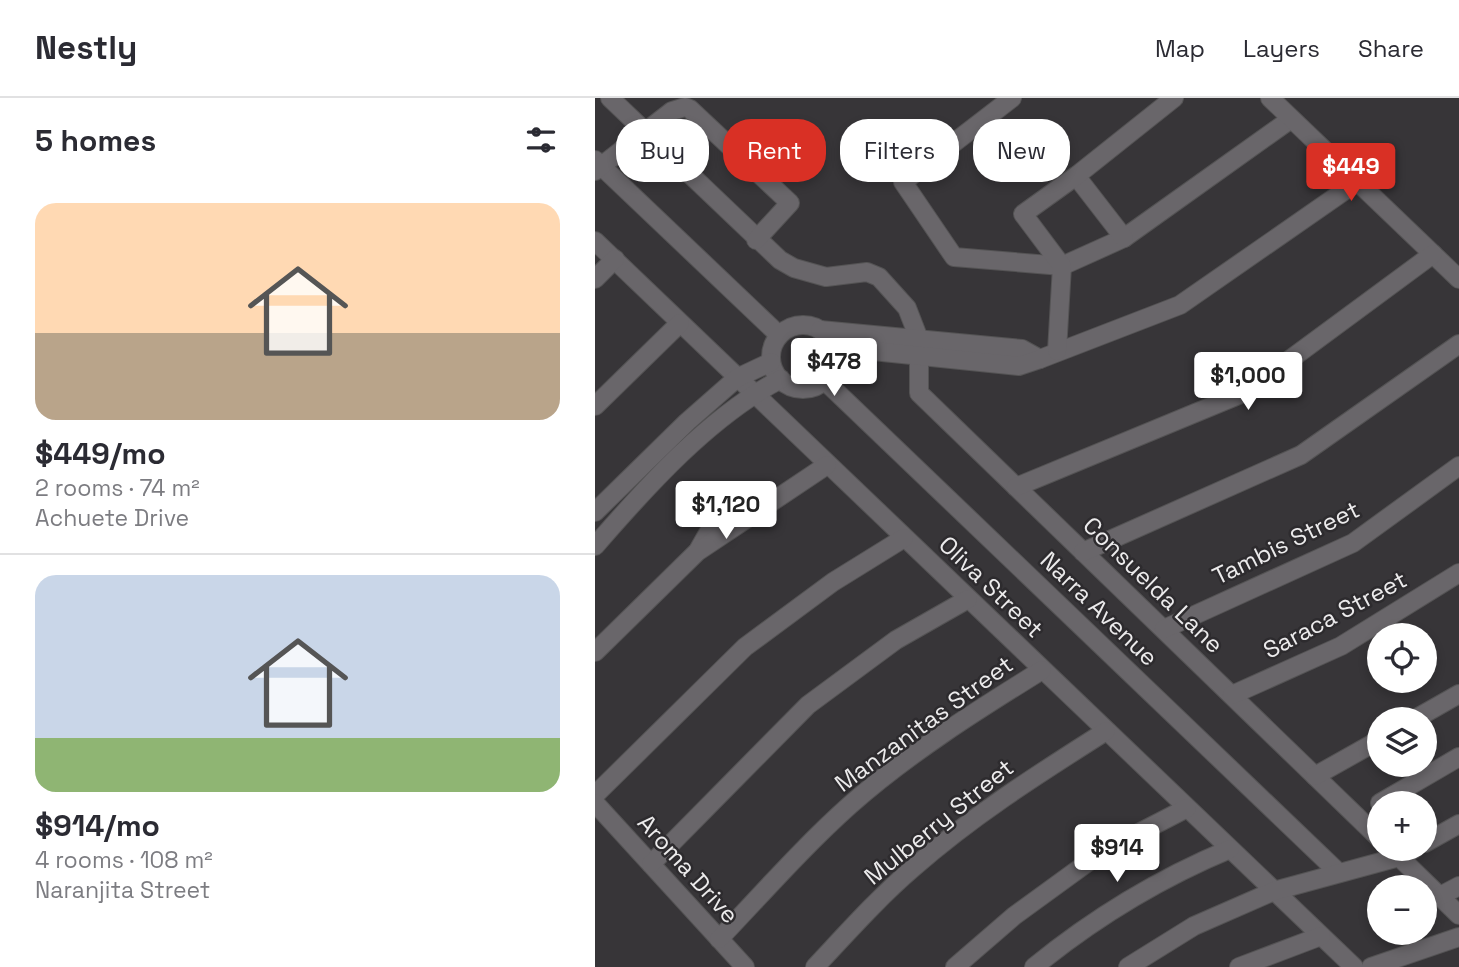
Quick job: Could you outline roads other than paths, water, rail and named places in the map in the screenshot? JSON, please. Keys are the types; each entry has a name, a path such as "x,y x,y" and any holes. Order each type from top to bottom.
{"street":[{"path":"610,98 632,119"},
{"path":"1011,98 903,182 954,257 1062,266 1124,238 1291,119"},
{"path":"1057,351 1062,266 1023,214 1076,176 1174,98"},
{"path":"1270,98 1459,279"},
{"path":"663,119 678,107 690,109 701,119"},
{"path":"697,182 756,240 790,203 709,127"},
{"path":"616,153 597,166 779,335"},
{"path":"1076,176 1124,238"},
{"path":"834,347 918,348 1019,366 1180,305 1357,182"},
{"name":"Consuelda Lane","path":"756,240 780,260 826,277 873,273 907,308 918,348 919,393 1367,827"},
{"name":"Oliva Street","path":"595,241 1354,967"},
{"path":"1016,487 1246,392 1433,254"},
{"path":"595,279 615,259"},
{"path":"595,406 680,323"},
{"path":"798,326 813,326 820,330 834,347 834,366 825,381 814,387 793,387 781,379 771,362 772,346 779,335 798,326"},
{"path":"820,330 876,333 918,348"},
{"path":"1083,552 1301,456 1459,344"},
{"path":"595,512 687,422 737,378 771,362"},
{"path":"595,546 699,438 753,393 781,379"},
{"name":"Narra Avenue","path":"825,381 1339,873"},
{"path":"595,652 697,552 827,465"},
{"name":"Tambis Street","path":"1164,629 1353,543 1459,466"},
{"path":"595,795 745,647 833,582 904,538"},
{"name":"Saraca Street","path":"1232,695 1341,646 1459,573"},
{"path":"650,864 808,705 896,640 968,599"},
{"name":"Manzanitas Street","path":"719,939 804,849 850,806 957,724 1042,670"},
{"path":"1436,707 1459,694"},
{"name":"Mulberry Street","path":"815,967 867,911 943,843 1031,779 1106,731"},
{"path":"1315,776 1367,747"},
{"path":"1402,791 1459,757"},
{"name":"Aroma Drive","path":"595,803 745,967"},
{"path":"955,967 1014,916 1103,852 1187,808"},
{"path":"1357,817 1367,811"},
{"path":"1437,836 1459,824"},
{"path":"1034,967 1100,916 1149,888 1230,849"},
{"path":"1128,967 1194,926 1274,891 1374,861"},
{"path":"1409,861 1459,915"},
{"path":"1440,896 1459,886"},
{"path":"1239,967 1321,936"},
{"path":"1371,967 1459,937"}]}
